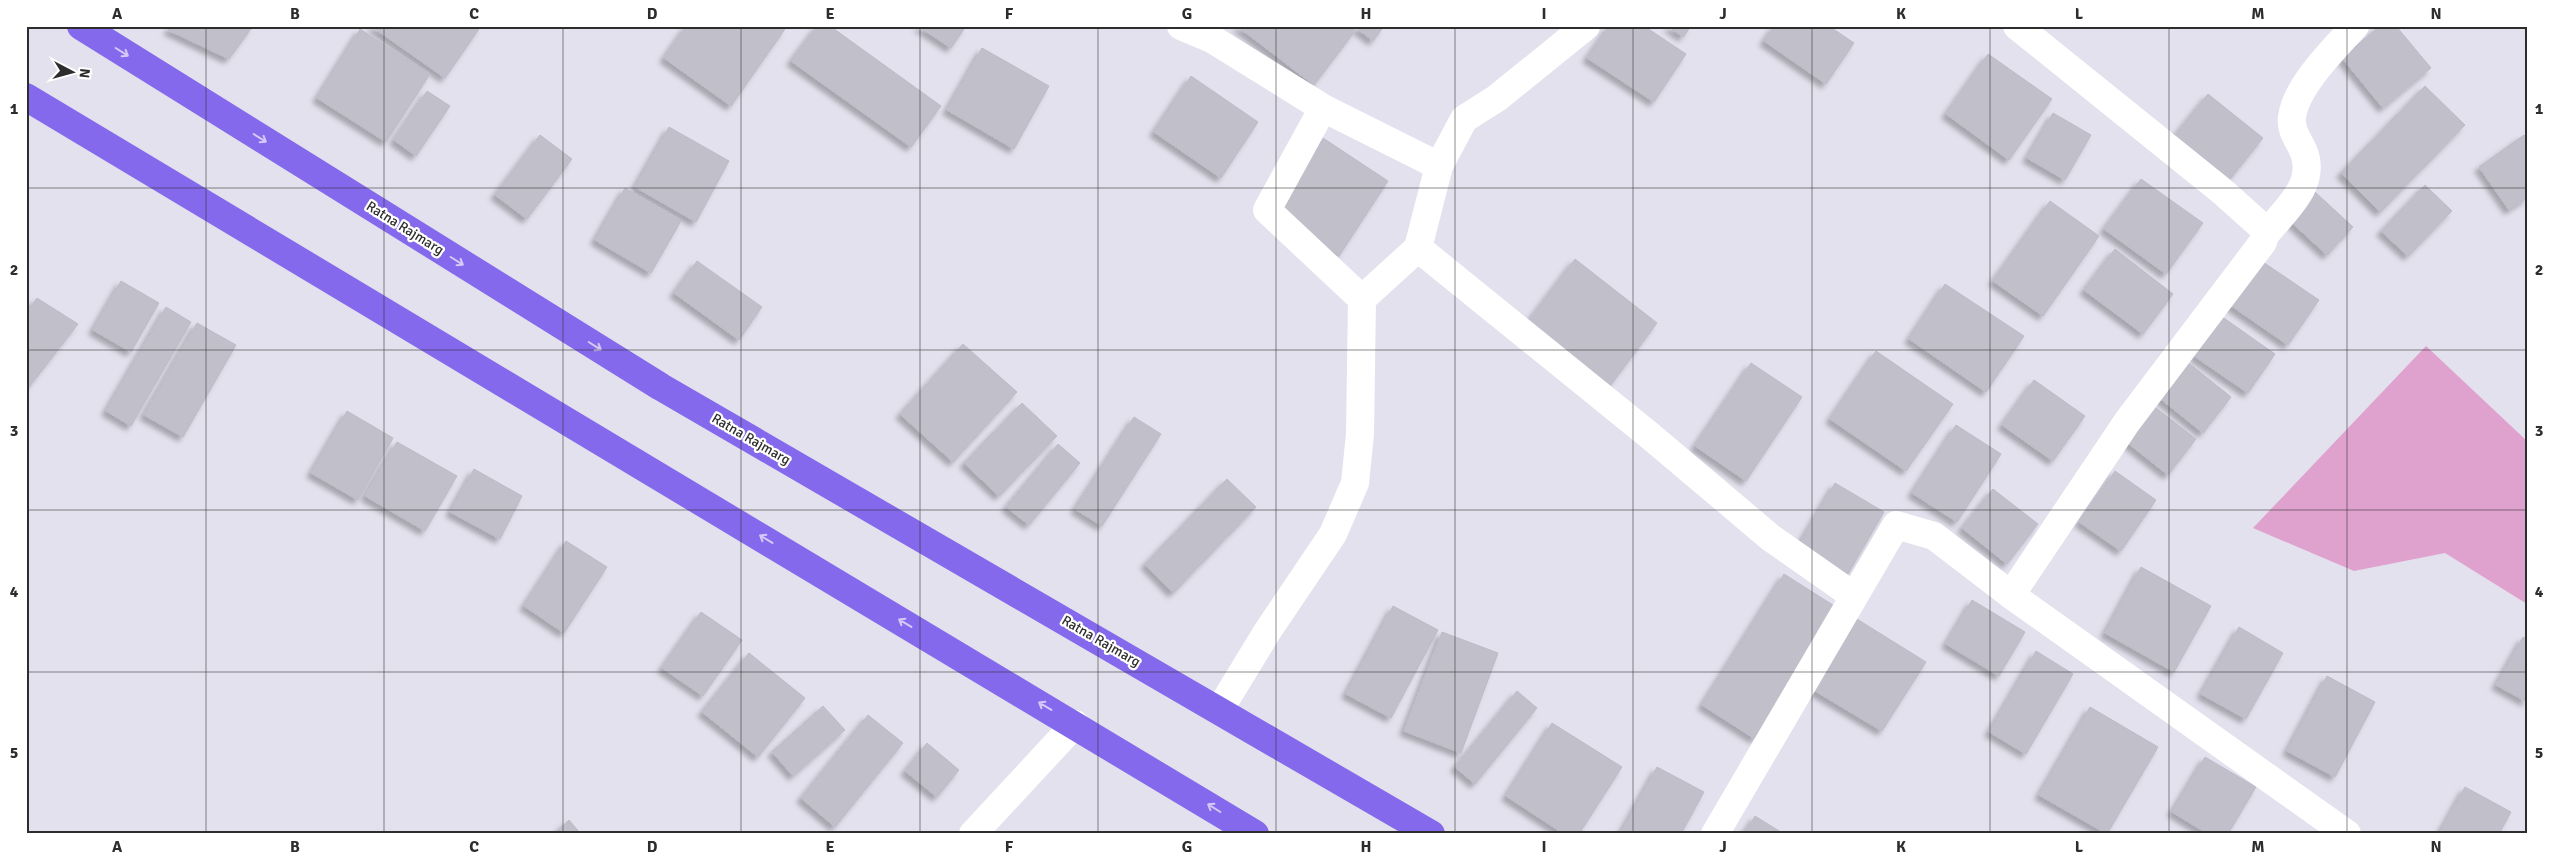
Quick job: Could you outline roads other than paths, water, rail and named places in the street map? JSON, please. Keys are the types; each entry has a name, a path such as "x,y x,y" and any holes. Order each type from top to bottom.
{"highway":[{"name":"Ratna Rajmarg","path":"80,26 661,387 1220,709 1431,834"},
{"path":"26,98 1075,724 1255,834"}],"street":[{"path":"1181,26 1212,39 1323,108 1439,166"},
{"path":"1220,709 1267,632 1333,534 1355,483 1360,434 1362,299 1418,248 1439,166 1464,119 1497,98 1586,26"},
{"path":"2017,26 2223,192 2262,228 2265,235"},
{"path":"2011,595 2128,422 2263,242 2265,235 2303,187 2308,165 2292,129 2291,118 2298,99 2322,62 2355,26"},
{"path":"1323,108 1267,210 1362,299"},
{"path":"1418,248 1649,435 1771,538 1854,596"},
{"path":"1715,834 1896,525 1934,536 2011,595 2347,834"},
{"path":"973,834 1075,724"}]}
